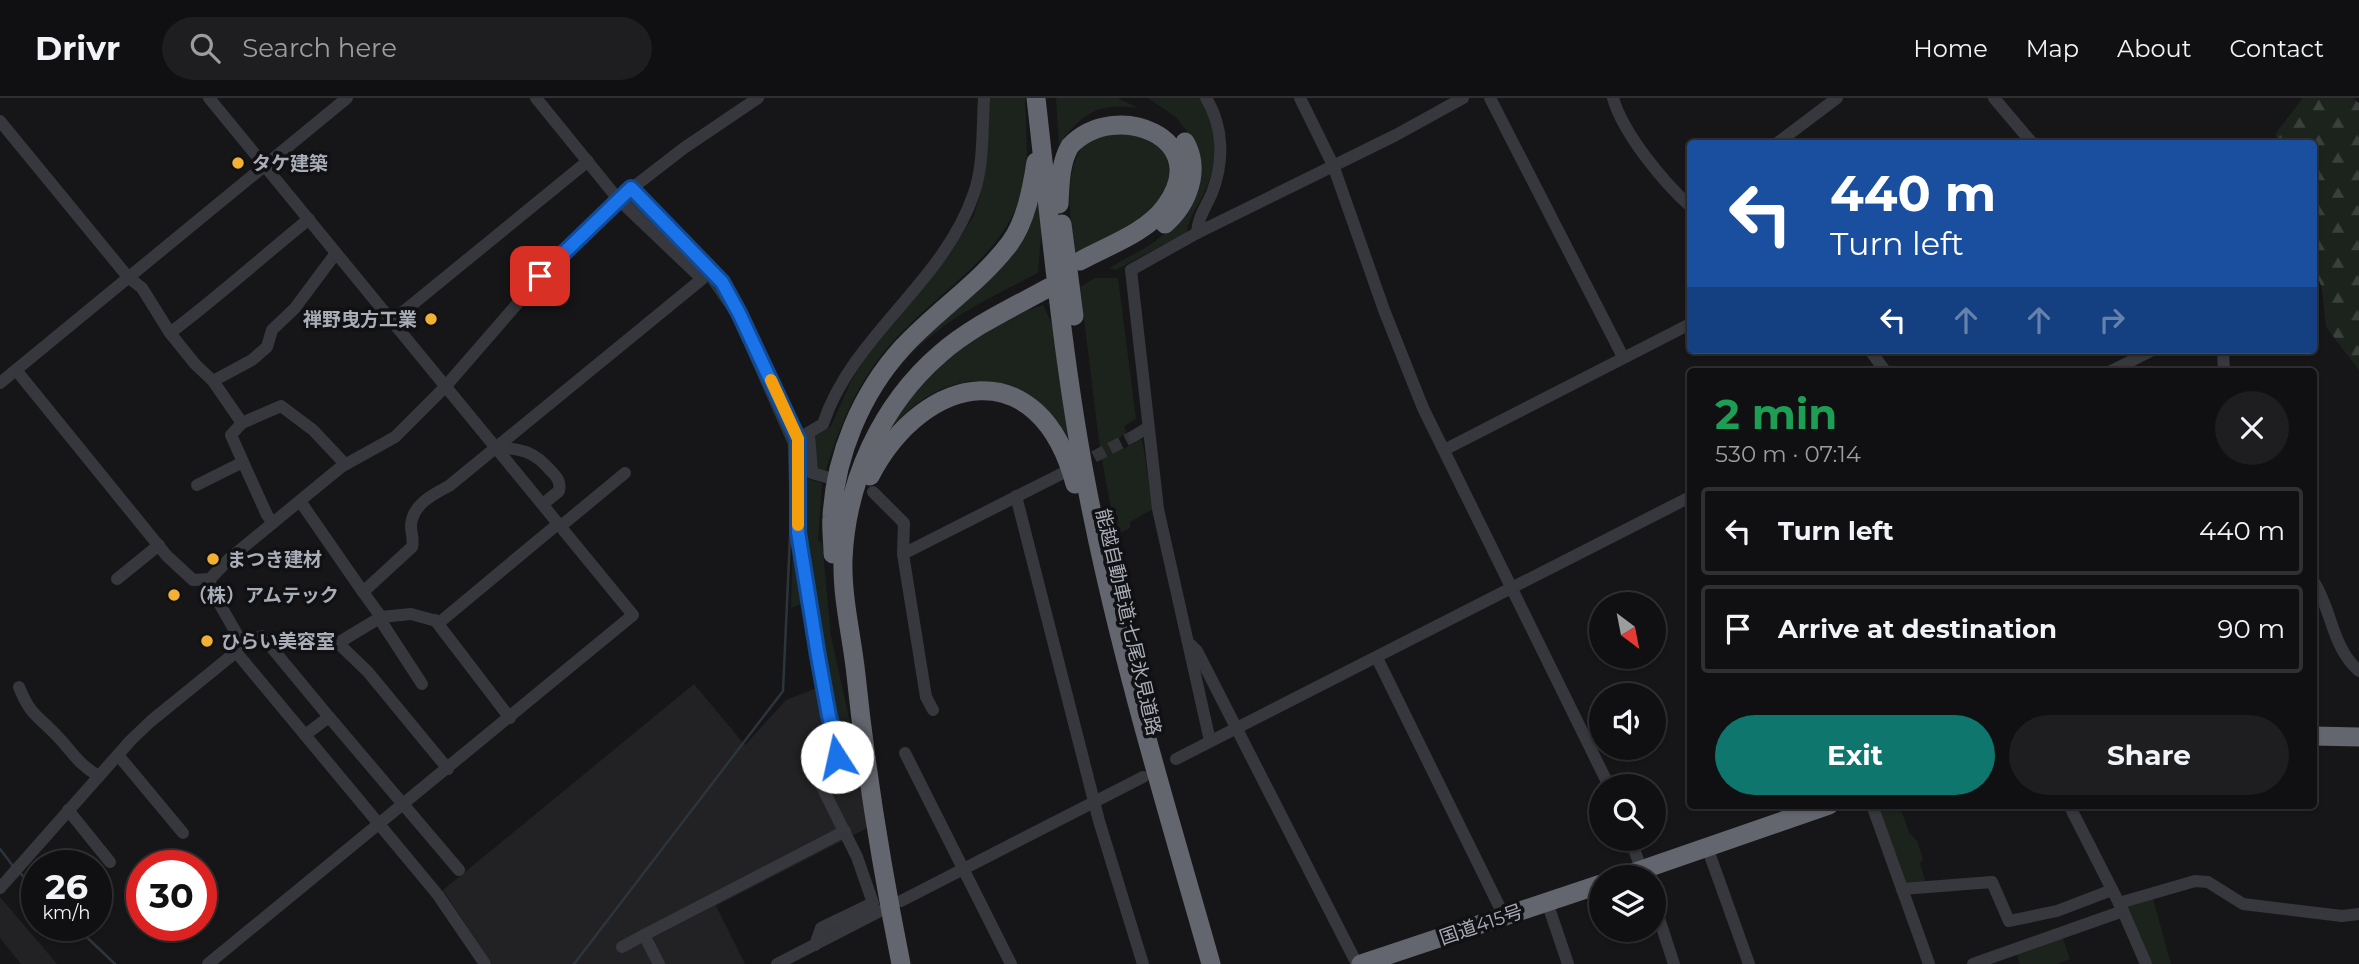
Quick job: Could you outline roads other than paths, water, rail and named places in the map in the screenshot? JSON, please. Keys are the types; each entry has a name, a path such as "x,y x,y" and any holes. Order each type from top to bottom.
{"highway":[{"path":"1036,98 1063,275"},
{"path":"901,964 862,732 855,664 832,517 837,476 853,426 881,373 904,346 1011,242 1032,187 1036,156 1036,98"},
{"path":"1048,98 1063,275"},
{"path":"839,565 852,495 864,460 882,424 913,380 941,353 978,326 1141,228 1166,206 1176,188 1179,173 1178,156 1170,138 1154,122 1138,114 1111,114 1086,127 1070,146 1063,163 1059,204"},
{"path":"1063,275 1154,234 1183,204 1190,188 1192,168 1188,148 1175,125"},
{"name":"能越自動車道;七尾氷見道路","path":"1063,275 1084,469 1117,630 1210,964"},
{"name":"能越自動車道;七尾氷見道路","path":"1063,275 1116,583 1219,964"},
{"path":"839,565 865,486 881,454 911,422 936,404 958,394 993,390 1028,404 1047,422 1062,446 1117,630"},
{"path":"2317,736 2359,737"},
{"path":"1663,865 1817,809"},
{"name":"国道415号","path":"1359,964 1390,960 1504,916 1589,888"}],"street":[{"path":"208,98 633,615 208,964"},
{"path":"0,383 347,98"},
{"path":"363,592 412,547 414,539 411,526 418,506 449,486 702,279 618,199 536,98"},
{"path":"16,370 159,545 193,580 210,579 229,559 345,464 395,437 445,387 556,258 618,199 684,148 758,98"},
{"path":"804,436 824,424 830,405 856,361 954,238 974,192 982,149 984,98"},
{"path":"1197,233 1198,221 1218,176 1221,143 1212,108 1206,98"},
{"path":"1300,98 1333,165 1384,310 1423,408 1603,774"},
{"path":"1210,741 1158,509 1131,270 1197,233 1396,135 1463,98"},
{"path":"1490,98 1623,357"},
{"path":"1613,98 1616,109 1653,165 1687,203"},
{"path":"1781,140 1837,98"},
{"path":"1994,98 2030,140"},
{"path":"0,121 128,277 142,288 170,333 213,381 242,423"},
{"path":"392,321 588,161"},
{"path":"631,188 722,282 804,436 813,473 826,477"},
{"path":"170,333 210,303 255,262 309,219"},
{"path":"213,381 252,360 267,347 272,330 295,308 337,253"},
{"path":"1444,450 1687,325"},
{"path":"2117,368 2145,354"},
{"path":"273,523 231,435 242,423 281,406 313,430 345,464"},
{"path":"1134,436 1147,428"},
{"path":"804,436 798,532 829,716 839,751 837,757 814,769 857,857 873,902 821,928 815,945"},
{"path":"496,447 531,453 542,460 560,483 559,491 543,504"},
{"path":"197,485 243,462"},
{"path":"448,769 368,672 338,643 380,618 411,614 440,622 625,473"},
{"path":"903,554 1063,473"},
{"path":"873,492 904,523 903,554 926,697 933,710"},
{"path":"1016,496 1099,821 1143,964"},
{"path":"1176,759 1687,499"},
{"path":"300,501 422,684"},
{"path":"117,579 159,545"},
{"path":"210,579 211,589 238,636 237,649 304,735 438,895 485,964"},
{"path":"2317,590 2340,648 2350,664 2359,671"},
{"path":"435,620 509,718"},
{"path":"0,888 151,721 237,649 262,636 459,870"},
{"path":"1188,642 1197,651 1238,728 1359,964"},
{"path":"1377,658 1504,916"},
{"path":"19,687 25,703 39,721 54,732 83,767 99,776"},
{"path":"304,735 329,717"},
{"path":"905,753 1011,964"},
{"path":"118,755 183,833"},
{"path":"901,901 1143,777"},
{"path":"1873,809 1929,964"},
{"path":"2071,809 2121,907 2146,964"},
{"path":"68,810 100,850"},
{"path":"622,947 845,831"},
{"path":"1707,847 1749,964"},
{"path":"1975,964 2195,881 2208,882 2243,904 2342,916 2359,914"},
{"path":"1902,889 1992,882 2009,920 2057,911 2112,890"},
{"path":"1547,902 1568,964"},
{"path":"777,964 886,908"},
{"path":"644,934 659,964"},
{"path":"1666,940 1674,964"}],"waterway":[{"path":"631,202 661,231"},
{"path":"574,964 783,691 791,515 789,444 732,315 707,279"},
{"path":"0,849 13,866"},
{"path":"91,941 115,964"}],"tunnel":[{"path":"1078,465 1134,436"}],"place":[{"name":"タケ建築","path":"238,163"},
{"name":"禅野曳方工業","path":"431,319"},
{"name":"まつき建材","path":"213,559"},
{"name":"（株）アムテック","path":"174,595"},
{"name":"ひらい美容室","path":"207,641"}]}
